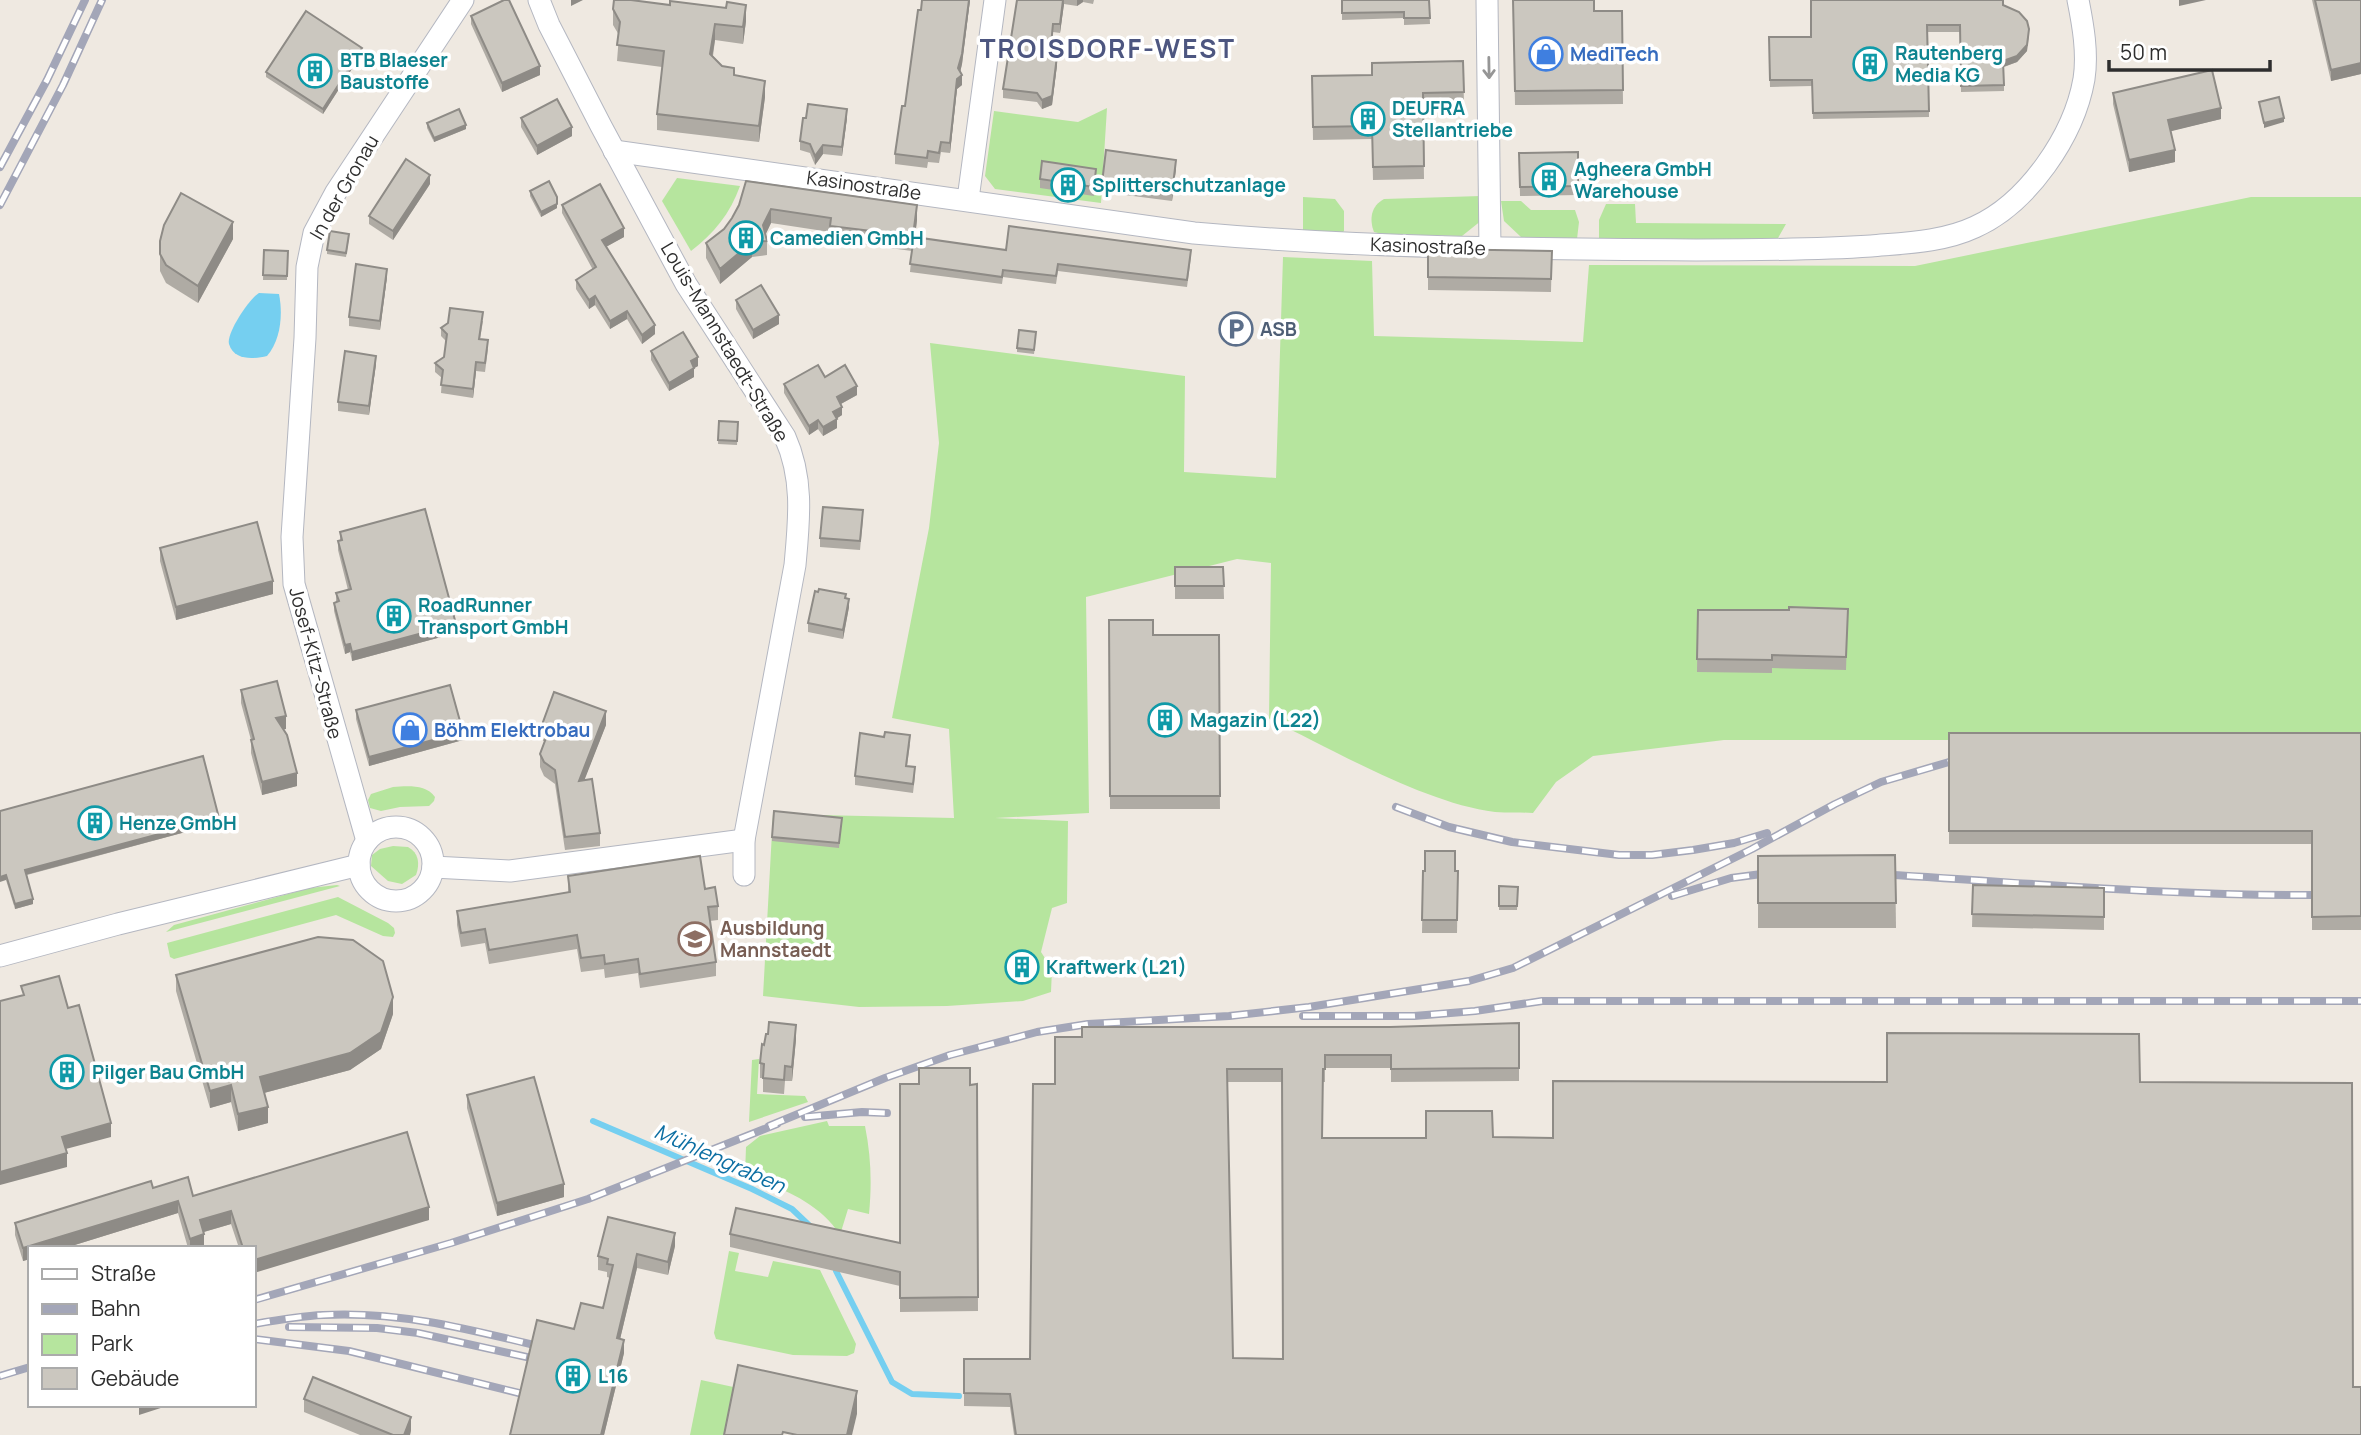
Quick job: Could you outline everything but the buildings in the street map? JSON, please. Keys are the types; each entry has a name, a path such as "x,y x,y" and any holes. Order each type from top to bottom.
{"street":[{"name":"In der Gronau","path":"298,440 307,267 314,233 337,192 463,0"},
{"name":"Louis-Mannstaedt-Straße","path":"539,0 549,25 614,151 686,284 785,437 794,456 799,481 795,565 744,840 744,875"},
{"path":"968,199 995,0"},
{"path":"1487,0 1490,249"},
{"name":"Kasinostraße","path":"614,151 1194,233 1254,238 1490,249 1801,251 1936,239 1972,229 1993,218 2038,176 2060,141 2078,105 2084,76 2085,43 2078,0"},
{"name":"Josef-Kitz-Straße","path":"298,440 292,537 294,584 367,841"},
{"path":"385,828 408,829 426,842 433,858 433,867 431,877 419,893 398,901 387,900 367,887 361,877 359,864 367,841 385,828"},
{"path":"433,867 510,872 744,840"},
{"path":"0,956 359,864"}],"green space":[{"path":"1107,108 1101,203 995,189 985,176 994,111 1078,122"},
{"path":"677,178 740,186 720,222 691,251 662,201"},
{"path":"1481,196 1482,220 1462,236 1382,234 1374,232 1372,227 1374,209 1384,199"},
{"path":"1303,197 1335,199 1344,211 1344,231 1341,234 1303,232"},
{"path":"2251,197 2361,197 2361,740 1724,740 1593,756 1556,782 1533,813 1495,812 1468,807 1409,787 1269,719 1271,563 1237,559 1086,597 1089,813 995,818 1068,821 1067,903 1052,908 1041,952 1052,969 1051,992 1023,1001 947,1006 859,1007 763,996 773,814 954,818 949,729 892,718 929,528 939,443 930,343 1185,376 1184,472 1276,478 1283,257 1372,261 1374,336 1583,342 1589,265 1915,266"},
{"path":"1501,201 1521,201 1531,210 1575,210 1579,222 1577,239 1521,237 1504,221"},
{"path":"1606,204 1635,204 1636,223 1786,224 1778,238 1770,240 1599,239 1599,220"},
{"path":"410,786 427,790 435,797 434,801 429,806 381,811 370,808 368,800 371,794 393,787"},
{"path":"408,847 418,859 416,875 402,884 388,881 371,866 372,855 380,849"},
{"path":"340,886 166,932 174,925 310,888"},
{"path":"338,897 388,923 394,928 393,937 383,936 336,915 174,959 170,957 167,943"},
{"path":"759,1059 757,1094 805,1096 808,1102 749,1122 752,1060"},
{"path":"827,1121 829,1126 865,1126 869,1148 869,1214 848,1209 840,1235 821,1213 810,1205 785,1191 745,1175 746,1147 760,1136"},
{"path":"729,1251 739,1253 735,1271 768,1277 773,1261 820,1270 856,1344 854,1353 847,1356 793,1355 716,1339 714,1333"},
{"path":"701,1380 738,1388 729,1435 690,1435"}],"water":[{"path":"259,293 279,294 281,318 278,335 267,356 245,358 232,350 229,339 240,316"}],"waterway":[{"name":"Mühlengraben","path":"593,1121 752,1189 792,1209 812,1228"},
{"name":"Mühlengraben","path":"836,1271 892,1382 912,1394 959,1396"}],"railway":[{"path":"0,167 47,80 85,0"},
{"path":"0,205 63,85 102,0"},
{"path":"769,1126 885,1078 950,1055 1037,1032 1088,1024 1229,1016 1309,1007 1469,981 1513,968 1881,782 1949,762"},
{"path":"1396,807 1449,827 1512,842 1619,855 1652,855 1693,850 1734,843 1767,833"},
{"path":"1672,896 1731,878 1777,872"},
{"path":"1875,874 2148,891 2312,895"},
{"path":"1303,1016 1414,1016 1475,1011 1542,1001 2361,1001"},
{"path":"805,1117 862,1112 887,1113"},
{"path":"256,1299 451,1243 588,1199 777,1124"},
{"path":"256,1324 314,1316 377,1316 456,1327 534,1345"},
{"path":"289,1327 377,1328 418,1333 531,1358"},
{"path":"256,1339 349,1351 523,1394"},
{"path":"0,1376 28,1368"}],"place":[{"name":"MediTech","path":"1546,54"},
{"name":"Rautenberg Media KG","path":"1870,64"},
{"name":"BTB Blaeser Baustoffe","path":"315,71"},
{"name":"DEUFRA Stellantriebe","path":"1368,119"},
{"name":"Agheera GmbH Warehouse","path":"1549,180"},
{"name":"Splitterschutzanlage","path":"1068,185"},
{"name":"Camedien GmbH","path":"746,238"},
{"name":"ASB","path":"1236,329"},
{"name":"RoadRunner Transport GmbH","path":"394,616"},
{"name":"Magazin (L22)","path":"1165,720"},
{"name":"Böhm Elektrobau","path":"410,730"},
{"name":"Henze GmbH","path":"95,823"},
{"name":"Ausbildung Mannstaedt","path":"695,939"},
{"name":"Kraftwerk (L21)","path":"1022,967"},
{"name":"Pilger Bau GmbH","path":"67,1072"},
{"name":"L16","path":"573,1376"}],"district":[{"name":"TROISDORF-WEST","path":"1108,48"}]}
